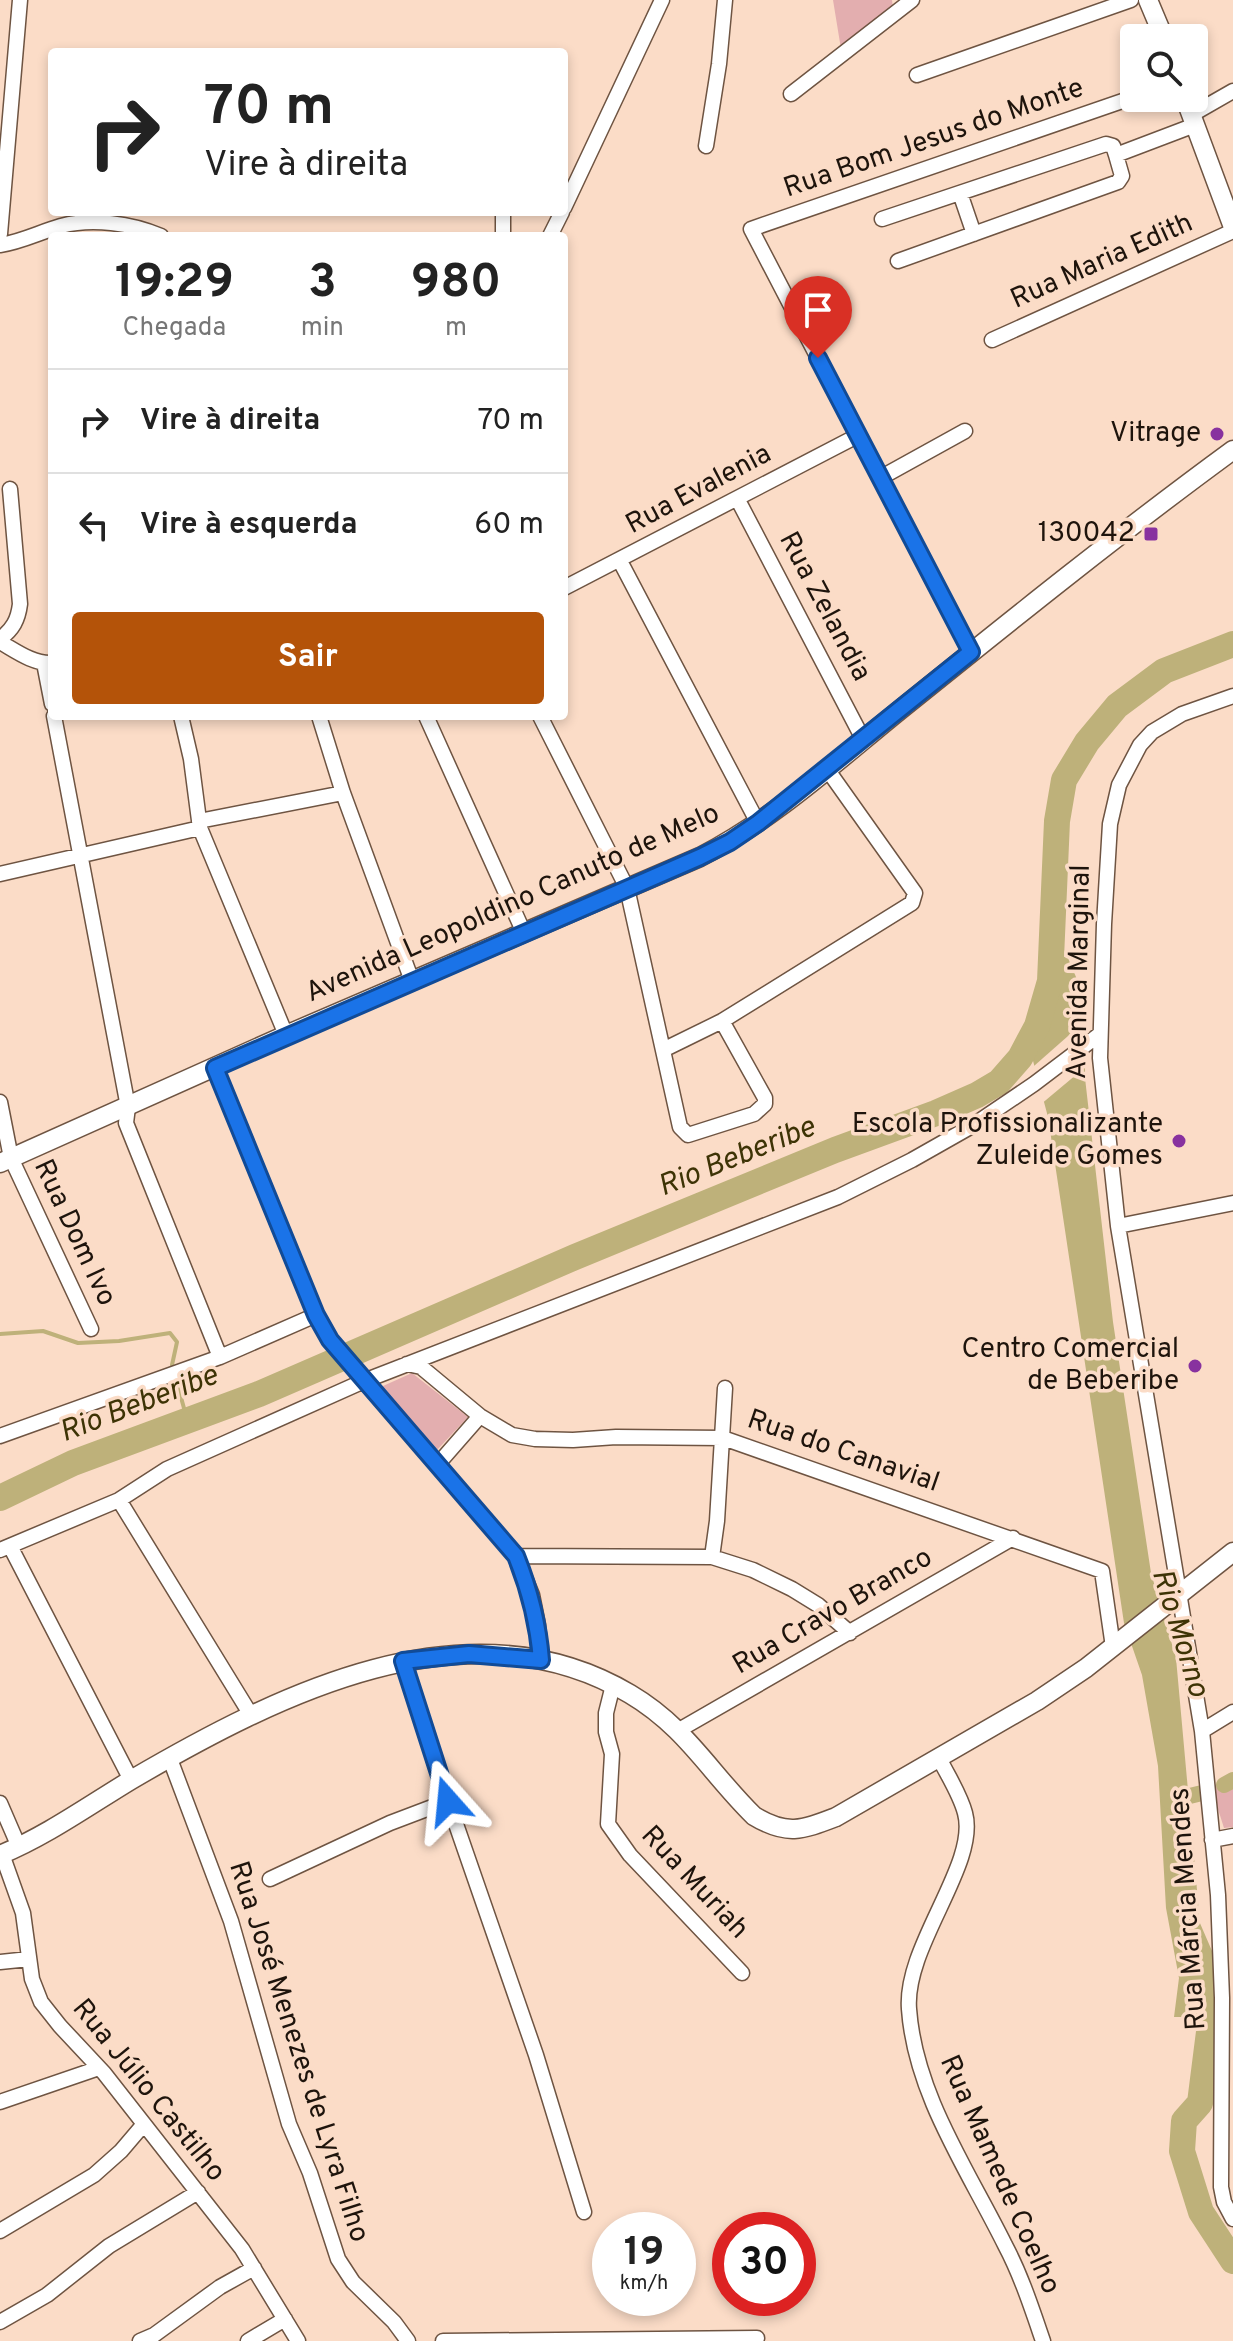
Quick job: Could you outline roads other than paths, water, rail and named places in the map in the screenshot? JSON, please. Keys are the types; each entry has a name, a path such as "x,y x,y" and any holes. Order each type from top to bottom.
{"street":[{"path":"0,234 20,0"},
{"path":"568,199 662,0"},
{"path":"706,146 725,0"},
{"path":"791,94 912,0"},
{"path":"917,75 1131,0"},
{"path":"1148,0 1158,24"},
{"path":"1116,155 1233,91"},
{"name":"Rua Bom Jesus do Monte","path":"857,436 751,229 1120,102"},
{"path":"1190,113 1233,229"},
{"path":"882,219 1106,144 1113,146 1122,176 1118,182 898,261"},
{"path":"960,193 974,234"},
{"path":"0,245 60,226 91,222 147,232"},
{"name":"Rua Maria Edith","path":"992,340 1233,229"},
{"path":"880,478 965,431"},
{"path":"857,436 971,652"},
{"name":"Rua Evalenia","path":"568,586 857,436"},
{"name":"Avenida Leopoldino Canuto de Melo","path":"6,1160 730,842 827,769 1105,544 1233,450"},
{"path":"10,489 20,604 18,617 0,641 48,663"},
{"name":"Rua Zelandia","path":"738,500 863,739"},
{"path":"620,561 758,823"},
{"name":"Avenida Marginal","path":"1172,1600 1118,1226 1100,1058 1095,1037 1110,824 1119,785 1140,745 1152,732 1182,714 1233,696"},
{"path":"55,720 128,1107 126,1123 220,1357"},
{"path":"182,720 200,824 286,1035"},
{"path":"320,720 343,793 412,981"},
{"path":"428,720 524,933"},
{"path":"542,720 627,888 683,1132 693,1135 762,1109 765,1098 722,1021"},
{"path":"665,1049 722,1021 908,907 915,899 915,893 827,769"},
{"path":"0,874 200,824 343,793"},
{"path":"131,1780 5,1548 119,1500 167,1469 364,1381 838,1197 960,1133 1034,1084 1095,1037"},
{"path":"215,1068 316,1315 330,1340 364,1381 516,1556 532,1595 541,1660"},
{"name":"Rua Dom Ivo","path":"0,1102 6,1160 91,1329"},
{"path":"1118,1226 1233,1203"},
{"path":"0,1436 220,1357 316,1315"},
{"name":"Rua do Canavial","path":"407,1364 421,1367 480,1416 512,1435 535,1439 723,1438 1102,1571 1119,1642"},
{"path":"712,1557 725,1388"},
{"path":"438,1464 480,1416"},
{"path":"119,1500 251,1715"},
{"name":"Rua Cravo Branco","path":"679,1730 1013,1538"},
{"path":"7,1852 251,1715 315,1688 403,1661 469,1654 541,1660 566,1666 613,1685 679,1730 754,1816 785,1830 805,1829 836,1817 1037,1701 1119,1642 1233,1552"},
{"path":"516,1556 712,1557 753,1570 792,1589 818,1605 850,1633"},
{"name":"Rua Márcia Mendes","path":"1172,1600 1202,1731 1228,1999 1228,2072 1221,2187 1224,2202 1233,2219"},
{"path":"403,1661 536,2055 584,2212"},
{"name":"Rua Muriah","path":"613,1685 606,1713 606,1732 612,1754 608,1824 630,1855 742,1973"},
{"path":"1202,1731 1233,1712"},
{"name":"Rua Mamede Coelho","path":"939,1758 966,1815 967,1836 908,1987 913,2037 921,2074 1008,2249 1043,2341"},
{"name":"Rua José Menezes de Lyra Filho","path":"170,1759 231,1921 289,2124 310,2173 338,2259 353,2282 394,2322 408,2341"},
{"path":"270,1879 390,1823 448,1801"},
{"name":"Rua Júlio Castilho","path":"0,1803 7,1852 23,1913 32,1979 41,2002 99,2068 198,2192 254,2268 298,2341"},
{"path":"1212,1840 1233,1836"},
{"path":"0,1962 29,1959"},
{"path":"0,2102 99,2068"},
{"path":"0,2231 94,2175 121,2151 144,2124"},
{"path":"0,2322 47,2295 109,2246 198,2192"},
{"path":"140,2341 154,2335 220,2287 254,2268"},
{"path":"248,2341 285,2319"},
{"path":"443,2341 757,2338"}],"waterway":[{"name":"Rio Beberibe","path":"0,1498 73,1463 259,1394 575,1257 835,1150 936,1113 999,1082 1020,1058 1037,1026 1050,981 1057,821 1064,780 1087,742 1117,706 1164,671 1233,644"},
{"path":"0,1334 43,1331 78,1343 119,1341 170,1333 177,1342 172,1365 187,1419"},
{"path":"1224,1785 1233,1780"},
{"path":"1169,1801 1202,1793"},
{"name":"Rio Morno","path":"1187,1926 1203,1963 1205,1982 1202,1998 1208,2011 1209,2032 1200,2103 1184,2121 1182,2151 1201,2212 1233,2261"}],"place":[{"name":"Vitrage","path":"1217,434"},
{"name":"130042","path":"1151,534"},
{"name":"Escola Profissionalizante Zuleide Gomes","path":"1179,1141"},
{"name":"Centro Comercial de Beberibe","path":"1195,1366"}]}
